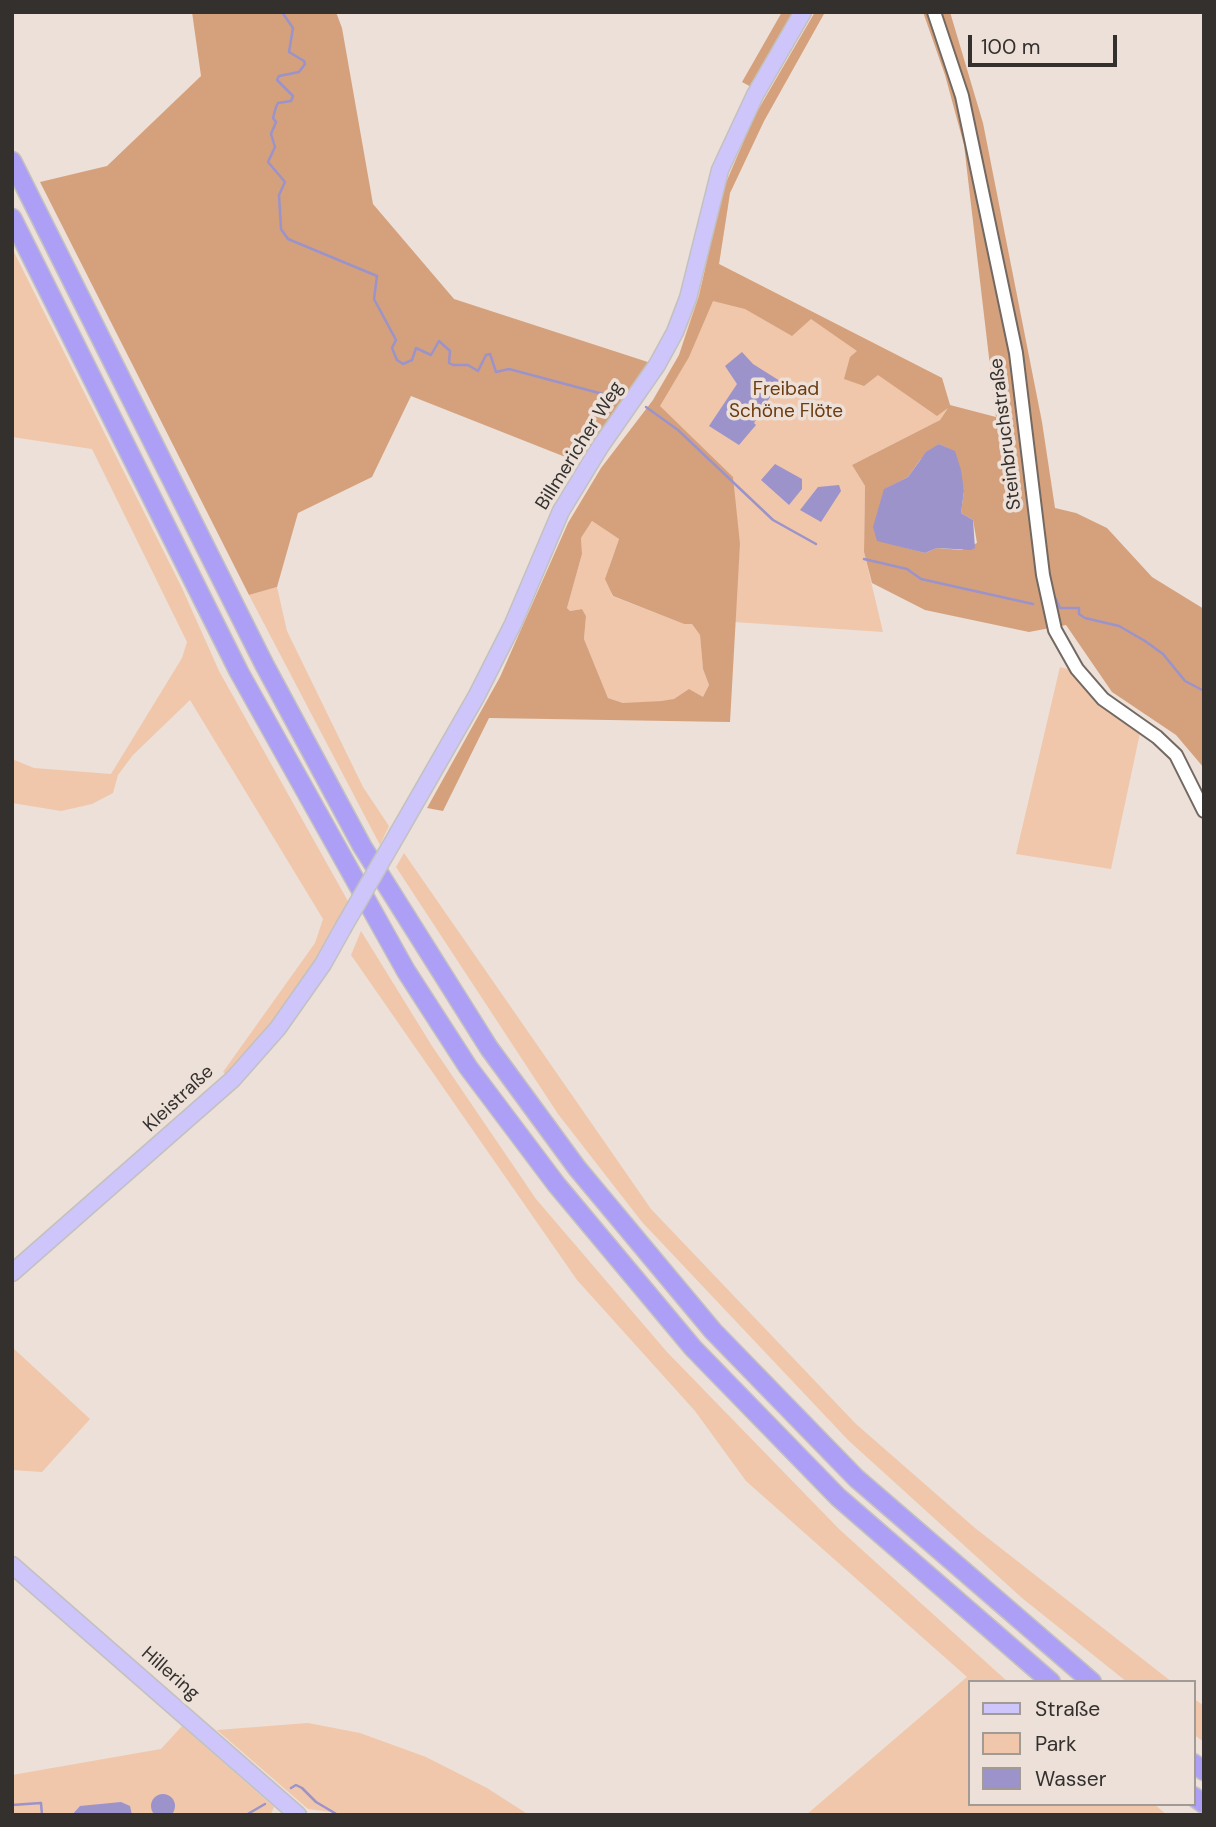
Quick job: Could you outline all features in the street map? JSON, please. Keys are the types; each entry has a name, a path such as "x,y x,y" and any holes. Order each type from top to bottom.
{"highway":[{"path":"12,161 316,761 362,846 489,1048 577,1168 713,1331 856,1478 1090,1680"},
{"path":"12,218 239,673 405,971 468,1067 573,1205 693,1348 838,1497 1049,1680"}],"main road":[{"name":"Billmericher Weg","path":"343,928 495,661 561,511 600,447 657,365 675,332 688,298 720,170 755,95 803,12"},
{"name":"Kleistraße","path":"12,1273 233,1079 278,1028 323,964 343,928"},
{"name":"Hillering","path":"12,1565 288,1811"}],"street":[{"name":"Steinbruchstraße","path":"934,12 962,96 1016,353 1043,575 1055,629 1077,669 1103,699 1157,737 1177,755 1202,807"}],"green space":[{"path":"815,12 825,12 764,121 730,193 754,117"},
{"name":"Freibad Schöne Flöte","path":"730,193 719,264 942,378 950,405 940,420 852,465 865,486 864,552 883,632 734,622 740,544 653,400 679,355"},
{"path":"12,248 182,588 219,671 349,903 319,961 275,1027 230,1077 223,1072 315,943 323,919 190,700 133,755 118,775 113,793 92,804 61,811 12,803 12,759 34,768 111,774 182,658 187,642 92,449 12,437"},
{"path":"592,521 619,539 609,567 612,596 684,624 692,624 700,635 703,669 709,685 704,697 638,703 623,703 608,698 584,639 586,616 582,609 570,611 567,608 582,554 581,538"},
{"path":"277,587 287,631 363,787 389,826 380,845 249,595"},
{"path":"1060,667 1071,670 1104,707 1140,733 1111,869 1016,854"},
{"path":"404,853 651,1209 856,1424 975,1528 1169,1680 1124,1680 1022,1598 848,1440 642,1222 558,1114 396,867"},
{"path":"361,931 432,1046 536,1199 667,1352 839,1529 1006,1680 968,1680 968,1806 1156,1806 1167,1815 806,1815 967,1677 746,1481 695,1411 577,1280 351,955"},
{"path":"12,1347 90,1419 42,1472 12,1470"},
{"path":"1195,1699 1204,1706 1204,1742 1195,1735"},
{"path":"308,1723 360,1733 426,1757 487,1788 529,1815 353,1815 308,1809 217,1730"},
{"path":"182,1726 274,1807 271,1814 12,1815 12,1775 161,1749"}],"shaded area":[{"path":"192,12 336,12 342,28 373,204 454,299 657,365 600,447 573,460 411,396 372,477 298,513 277,587 249,595 40,182 107,166 201,76"},
{"path":"782,12 798,12 753,88 742,82"},
{"path":"815,12 825,12 764,121 730,193 719,264 942,378 950,405 996,417 964,145 945,75 923,12 950,12 983,123 1042,422 1055,508 1076,513 1107,528 1152,577 1204,609 1204,768 1176,735 1112,692 1066,625 1029,632 925,610 872,583 864,552 865,486 852,465 940,420 948,408 937,416 878,375 864,386 844,379 850,357 857,351 811,319 792,336 745,309 713,301 689,357 660,406 733,477 740,544 730,722 489,718 443,811 427,808 500,677 568,523 601,468 653,400 679,355 699,296 722,192 754,117","holes":["939,444 954,451 964,491 961,513 973,520 977,543 962,550 937,548 925,553 877,540 885,489 908,477 920,460","592,521 619,539 605,579 613,596 684,624 692,624 700,635 703,669 709,685 703,697 689,689 674,699 661,701 623,703 608,698 584,639 586,616 582,609 570,611 567,608 582,554 581,538"]}],"water":[{"path":"742,352 753,364 780,381 754,423 756,425 739,445 709,426 737,384 725,366"},
{"path":"939,444 955,451 964,491 961,513 973,520 975,548 937,548 925,553 877,541 873,527 884,489 908,477 926,452"},
{"path":"775,464 802,479 802,489 789,505 761,480"},
{"path":"839,485 841,491 821,522 800,510 818,487"},
{"path":"163,1794 171,1798 175,1806 171,1814 163,1818 155,1814 151,1806 155,1798"},
{"path":"121,1802 130,1806 132,1815 72,1815 80,1806"}],"waterway":[{"path":"282,12 293,28 289,52 305,64 299,72 279,76 277,80 293,96 291,101 278,103 276,107 273,118 276,122 271,134 275,147 268,162 285,182 279,195 281,229 288,239 377,276 374,299 396,340 392,348 397,360 403,364 412,360 416,348 431,355 439,341 450,351 449,363 453,365 468,365 478,371 486,355 490,354 496,372 509,369 614,397 625,395"},
{"path":"646,407 678,430 773,520 816,544"},
{"path":"864,559 907,569 921,579 1033,604"},
{"path":"1056,599 1060,608 1079,608 1079,614 1085,618 1119,626 1145,641 1163,654 1185,681 1204,691"},
{"path":"291,1788 296,1785 302,1788 316,1802 338,1815"},
{"path":"12,1805 41,1803 42,1815"},
{"path":"246,1815 265,1804"}]}
